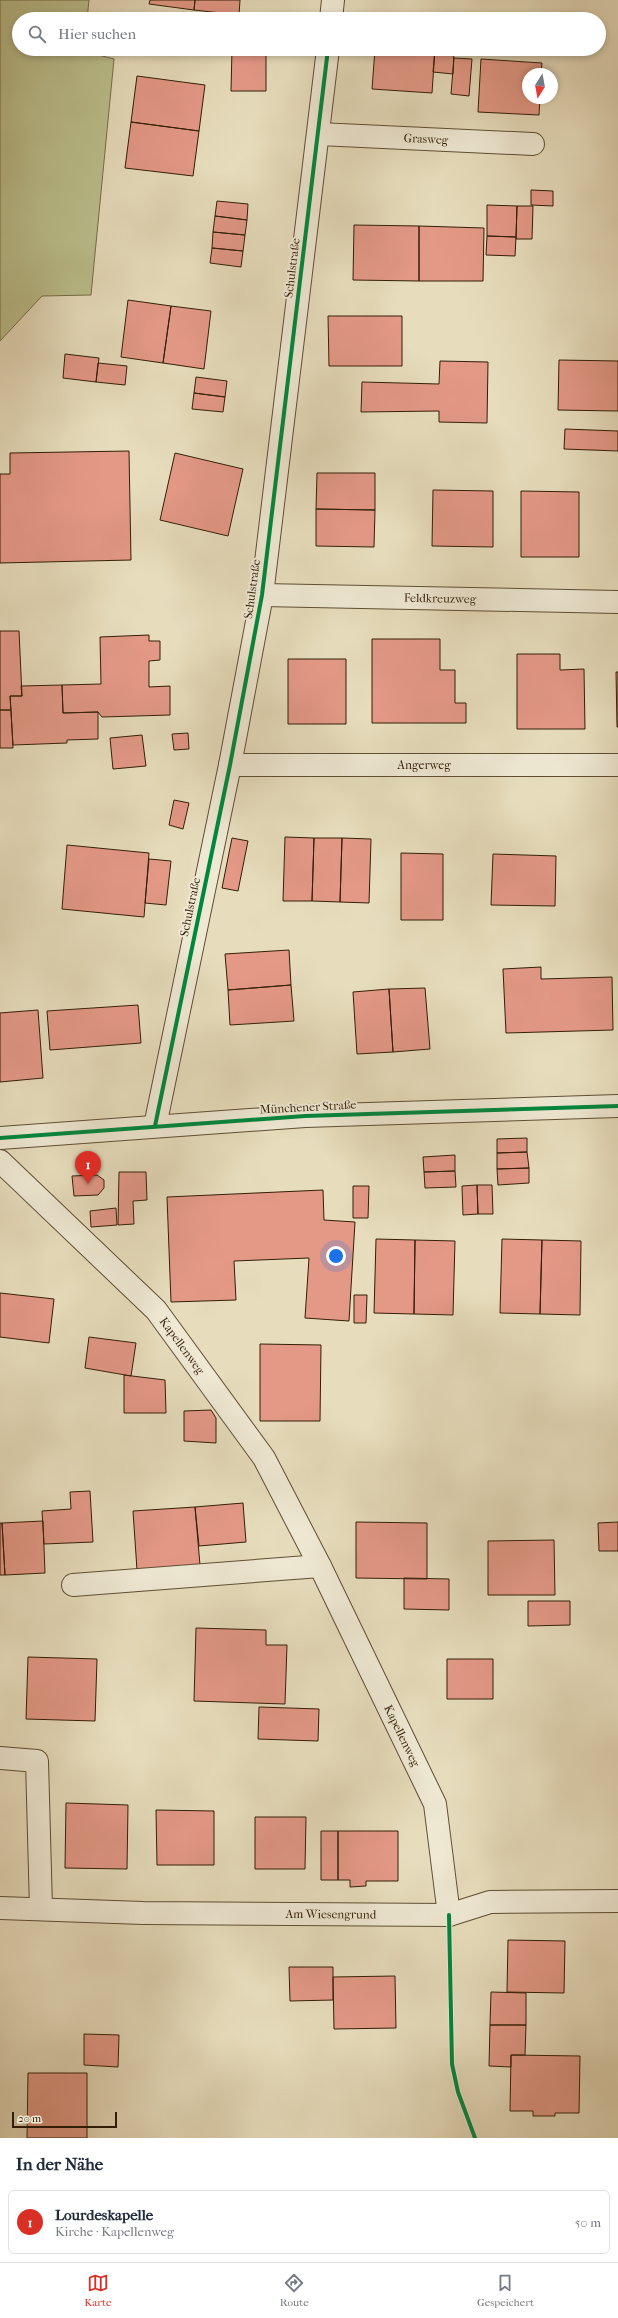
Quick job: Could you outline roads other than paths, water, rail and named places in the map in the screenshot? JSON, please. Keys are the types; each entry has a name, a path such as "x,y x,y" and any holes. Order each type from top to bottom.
{"street":[{"path":"332,12 334,0"},
{"name":"Schulstraße","path":"155,1126 230,766 262,595 327,56"},
{"name":"Grasweg","path":"319,134 533,144"},
{"name":"Feldkreuzweg","path":"262,595 618,602"},
{"name":"Angerweg","path":"230,766 618,765"},
{"name":"Münchener Straße","path":"0,1138 305,1116 618,1106"},
{"name":"Kapellenweg","path":"0,1161 156,1310 264,1458 320,1566 435,1804 449,1915"},
{"path":"73,1585 320,1566"},
{"path":"0,1758 38,1761 41,1909"},
{"name":"Am Wiesengrund","path":"0,1908 142,1913 449,1915 490,1902 618,1901"}],"place":[{"name":"Lourdeskapelle","path":"88,1184"}]}
